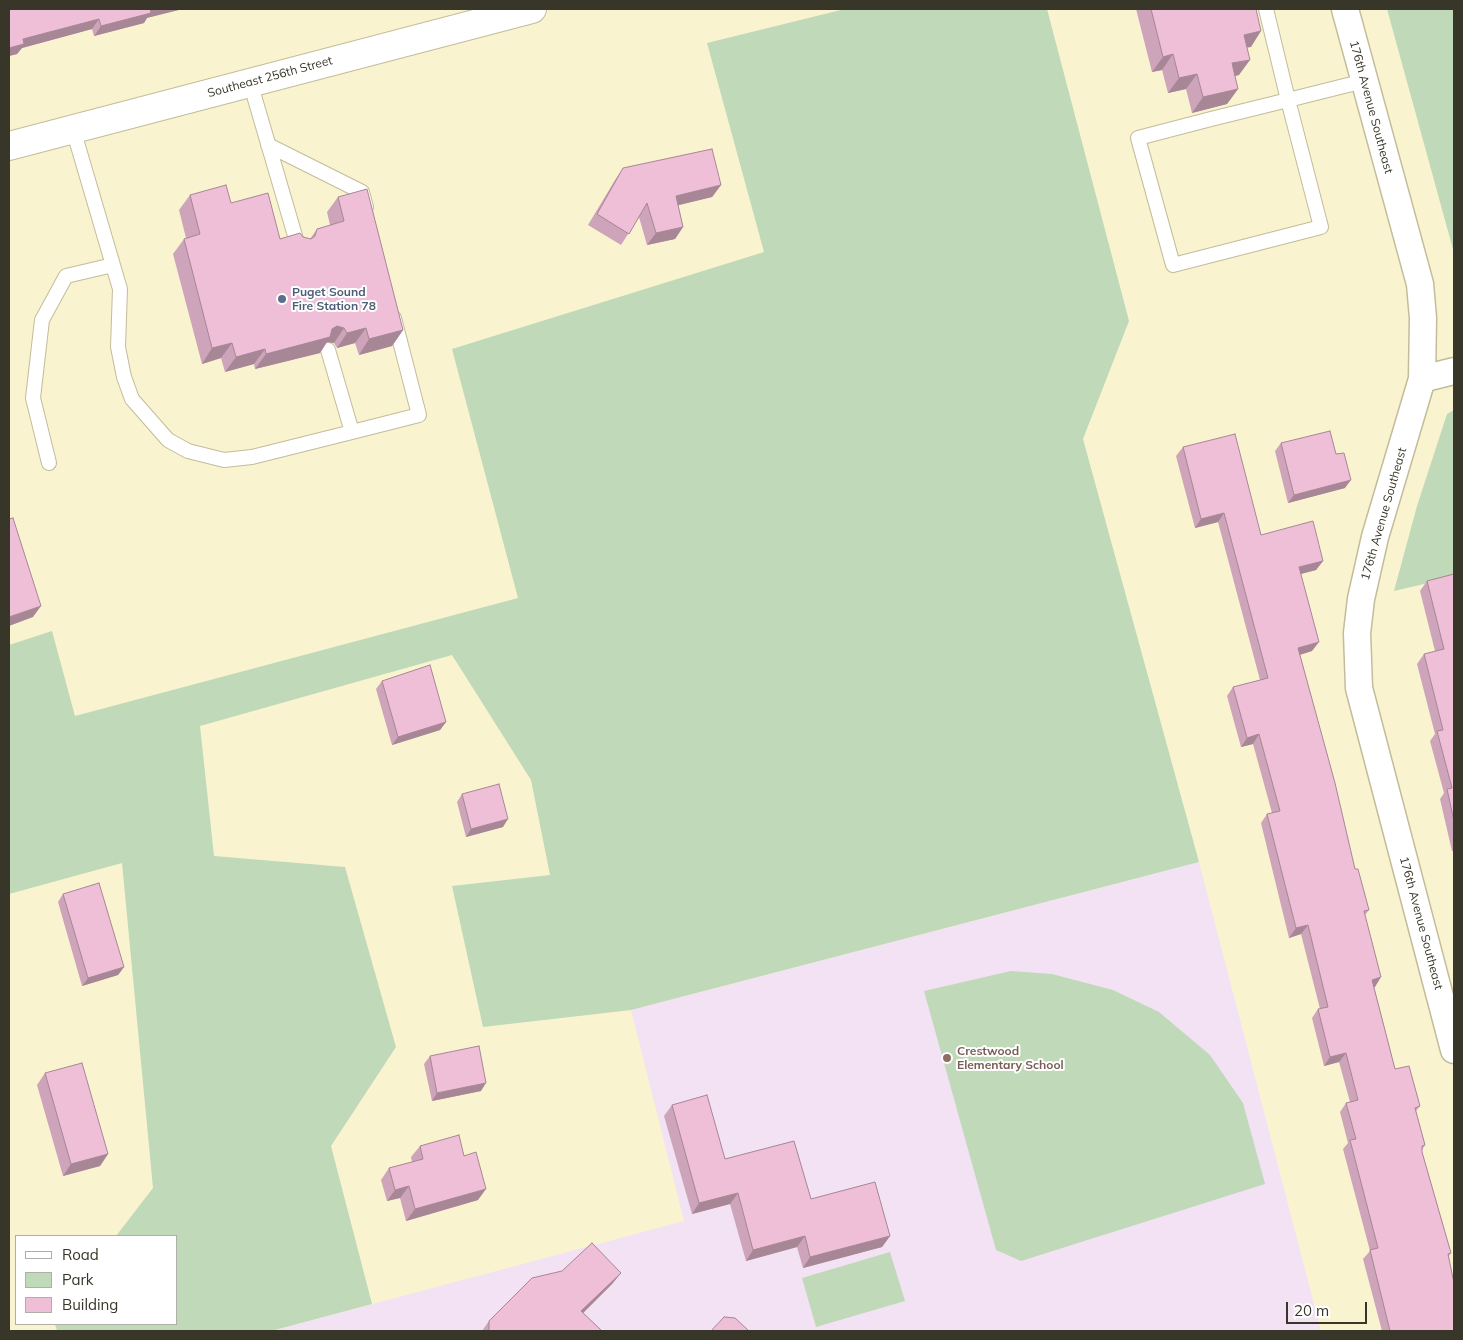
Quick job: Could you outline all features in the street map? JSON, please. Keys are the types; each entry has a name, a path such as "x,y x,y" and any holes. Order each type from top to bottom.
{"main road":[{"name":"Southeast 256th Street","path":"9,146 532,9"}],"street":[{"name":"176th Avenue Southeast","path":"1345,9 1420,284 1422,379 1375,537 1361,599 1357,633 1359,688 1454,1050"},
{"path":"1422,379 1454,371"}],"lane":[{"path":"1266,9 1288,100 1321,227 1173,265 1138,138 1288,100 1364,81"},
{"path":"250,82 298,246"},
{"path":"73,129 120,289 118,347 124,377 132,399 168,440 188,451 224,460 252,457 419,415 390,303"},
{"path":"268,145 362,192 369,220"},
{"path":"49,463 32,398 42,320 66,276 113,265"},
{"path":"328,350 352,432"}],"shaded area":[{"name":"Crestwood Elementary School","path":"1199,862 1321,1331 271,1331 684,1221 631,1010"}],"green space":[{"path":"845,9 1047,9 1129,321 1083,439 1199,862 631,1010 483,1027 452,886 550,875 531,780 452,655 200,726 214,856 345,867 396,1047 331,1146 372,1304 271,1331 57,1331 55,1325 178,1325 178,1235 117,1235 153,1188 122,863 9,894 9,645 52,631 75,716 518,598 452,349 764,252 707,43"},
{"path":"1387,9 1454,9 1454,253"},
{"path":"1454,410 1454,577 1394,591 1417,506 1447,414"},
{"path":"1011,971 1052,974 1113,990 1159,1012 1210,1055 1243,1103 1265,1184 1021,1261 996,1250 924,991"},
{"path":"890,1252 905,1301 816,1327 802,1278"}],"building":[{"path":"9,9 150,9 151,13 101,26 99,19 23,39 24,44 9,48"},
{"path":"1151,9 1256,9 1261,31 1244,35 1250,60 1232,63 1238,89 1203,97 1197,74 1179,78 1173,54 1163,57"},
{"path":"712,149 721,185 676,196 683,227 656,233 647,203 629,234 597,214 623,168"},
{"name":"Puget Sound Fire Station 78","path":"226,185 231,203 268,193 280,239 300,233 303,237 311,239 315,236 317,229 344,221 338,197 367,189 403,330 369,339 366,328 347,333 344,328 337,326 332,329 330,337 266,354 265,349 236,357 232,343 212,348 184,239 200,234 190,195"},
{"path":"1330,431 1336,454 1344,453 1351,480 1294,495 1281,443"},
{"path":"1235,434 1261,535 1313,521 1323,561 1299,567 1319,642 1298,648 1335,783 1355,869 1358,869 1369,910 1364,911 1381,977 1372,980 1395,1069 1409,1066 1420,1106 1415,1108 1425,1145 1422,1146 1422,1152 1451,1253 1448,1254 1454,1283 1454,1331 1390,1331 1370,1250 1378,1248 1350,1140 1356,1139 1346,1103 1358,1100 1346,1053 1330,1057 1318,1009 1328,1007 1308,925 1296,928 1267,814 1280,811 1259,734 1247,738 1233,687 1268,678 1224,513 1201,519 1183,447"},
{"path":"13,518 41,606 9,617 9,519"},
{"path":"1454,574 1454,821 1447,789 1452,788 1437,731 1443,730 1424,654 1444,649 1427,581"},
{"path":"430,665 446,722 398,737 382,681"},
{"path":"499,784 508,819 471,829 462,794"},
{"path":"99,883 124,967 88,978 63,894"},
{"path":"479,1046 486,1083 437,1093 430,1056"},
{"path":"82,1063 108,1154 71,1164 45,1073"},
{"path":"707,1095 725,1159 794,1141 811,1199 875,1182 890,1236 810,1257 805,1236 753,1250 738,1193 699,1203 672,1105"},
{"path":"459,1135 464,1156 476,1152 486,1189 415,1209 409,1186 395,1190 389,1168 423,1159 420,1146"},
{"path":"592,1243 621,1273 581,1311 602,1331 489,1331 489,1321 532,1278 562,1271"},
{"path":"724,1317 735,1318 749,1331 711,1331"}],"place":[{"name":"Puget Sound Fire Station 78","path":"282,299"},
{"name":"Crestwood Elementary School","path":"947,1058"}]}
